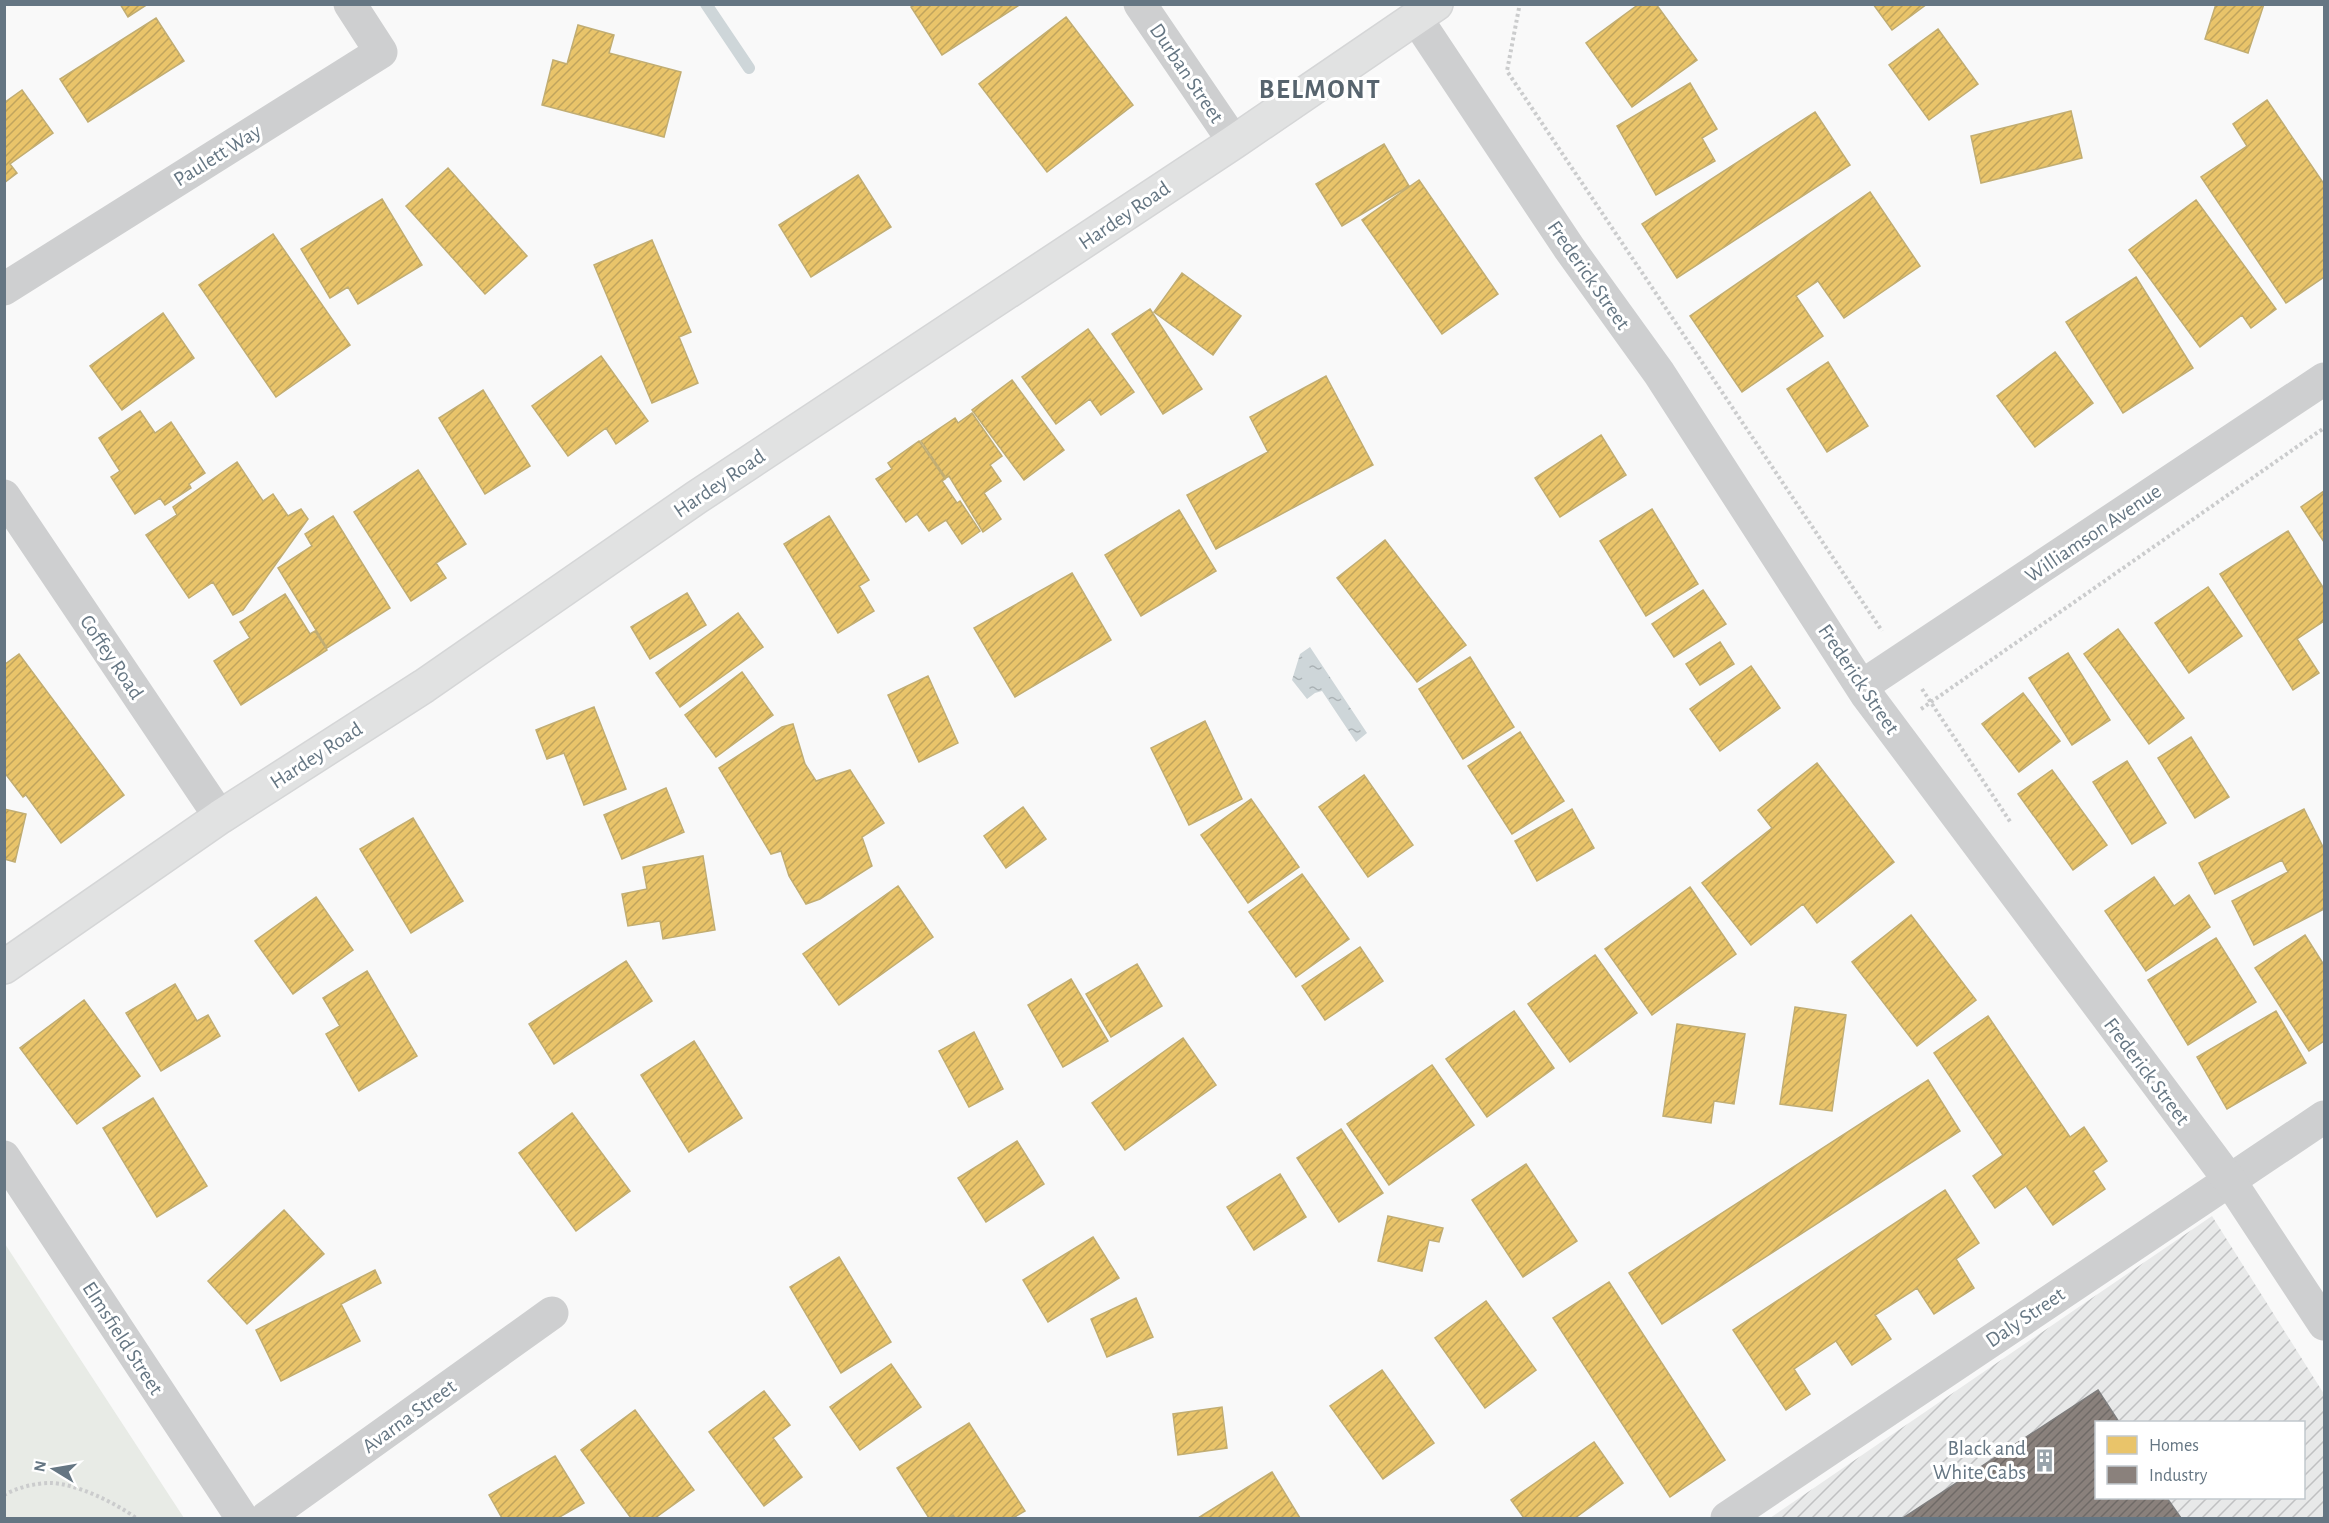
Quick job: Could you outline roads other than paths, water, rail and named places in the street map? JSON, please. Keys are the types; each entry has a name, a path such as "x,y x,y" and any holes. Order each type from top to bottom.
{"main road":[{"name":"Hardey Road","path":"4,966 220,817 424,686 697,497 1234,142 1426,11"}],"street":[{"name":"Paulett Way","path":"4,289 381,52 350,4"},
{"name":"Durban Street","path":"1140,4 1234,142"},
{"name":"Frederick Street","path":"1426,11 1569,248 1659,373 1892,730 2230,1181 2325,1324"},
{"name":"Williamson Avenue","path":"1862,686 2325,379"},
{"name":"Coffey Road","path":"4,496 220,817"},
{"name":"Daly Street","path":"1727,1518 2325,1117"},
{"name":"Elmsfield Street","path":"4,1158 242,1518"},
{"name":"Avarna Street","path":"266,1518 552,1313"}],"water":[{"path":"1310,647 1367,733 1356,742 1322,691 1307,699 1292,680 1300,654"}],"waterway":[{"path":"706,4 749,68"}],"place":[{"name":"Black and White Cabs","path":"2044,1460"}],"district":[{"name":"BELMONT","path":"1320,89"}]}
